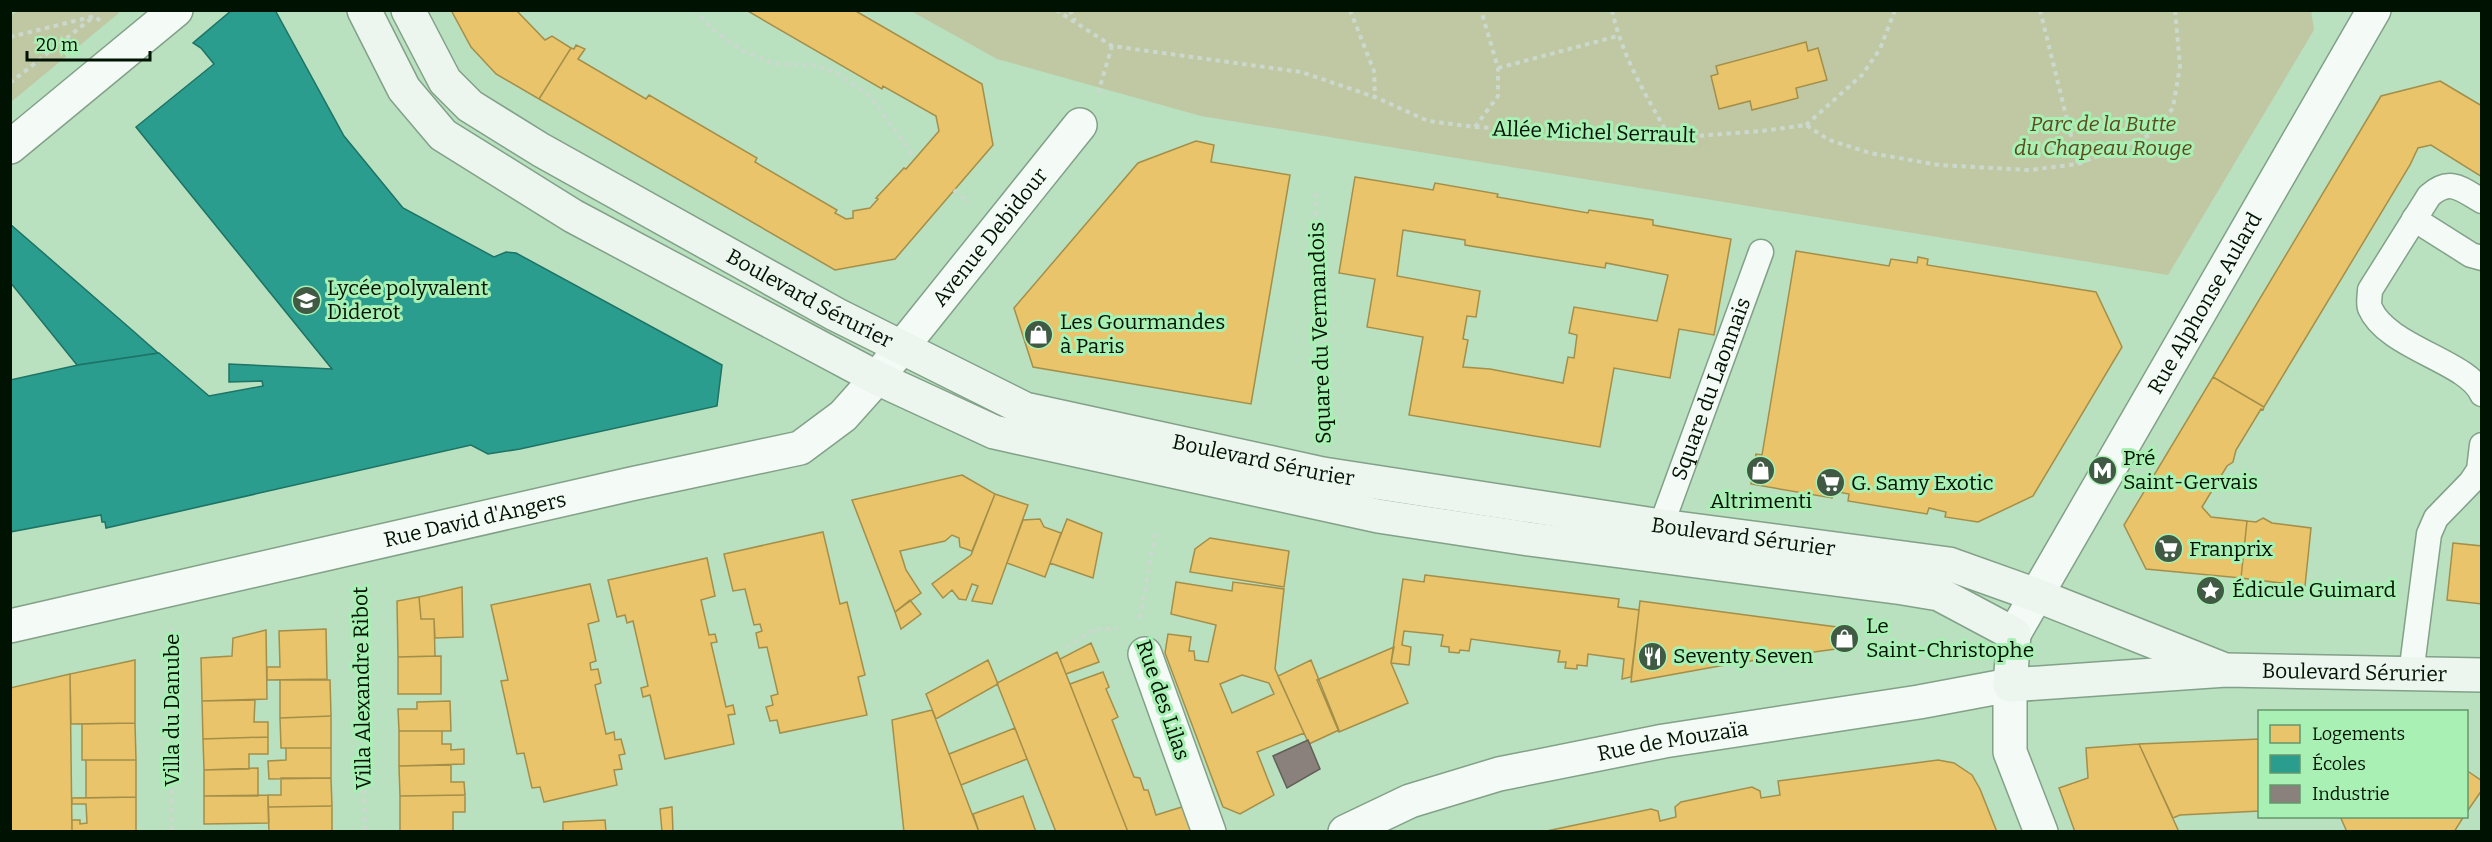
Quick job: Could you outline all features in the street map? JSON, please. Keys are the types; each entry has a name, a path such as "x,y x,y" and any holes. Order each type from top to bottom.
{"street":[{"path":"10,147 176,10"},
{"name":"Boulevard Sérurier","path":"364,10 404,89 443,135 573,216 877,378 993,432 1378,516 1529,539 1939,594 2014,634"},
{"name":"Boulevard Sérurier","path":"408,10 445,81 470,106 541,150 901,349 1025,409 1323,474 1661,526 1949,564 2036,595 2226,670"},
{"name":"Rue Alphonse Aulard","path":"2014,634 2374,10"},
{"name":"Avenue Debidour","path":"901,349 1080,125"},
{"name":"Rue David d'Angers","path":"10,626 360,545 800,448 843,416 901,349"},
{"path":"2014,634 2010,685 2010,752 2041,831"},
{"name":"Rue des Lilas","path":"1145,654 1209,831"},
{"name":"Boulevard Sérurier","path":"2010,685 2226,670 2481,675"},
{"name":"Rue de Mouzaïa","path":"1345,831 1410,801 1499,774 1664,741 1919,702 2010,685"}],"lane":[{"path":"2481,201 2454,186 2445,185 2429,196 2370,290 2369,308 2384,329 2470,380 2481,394"},
{"path":"2414,219 2471,255 2481,258"},
{"name":"Square du Laonnais","path":"1661,526 1761,252"},
{"path":"2411,674 2429,534 2436,518 2471,482 2479,470 2481,445"}],"path":[{"path":"694,10 718,34 741,50 775,64 816,65 840,75 872,96 915,158"},
{"name":"Allée Michel Serrault","path":"1056,10 1112,46 1301,72 1375,97 1428,121 1474,128 1670,138 1806,125"},
{"path":"1070,10 1075,22"},
{"path":"1350,10 1374,71 1375,97"},
{"path":"1474,128 1498,96 1498,68 1481,10"},
{"path":"1612,10 1617,36 1636,78 1670,138"},
{"path":"1894,10 1880,49 1862,75 1806,125 1829,140 1870,153 1939,165 2029,170 2078,164 2150,135 2173,108 2180,66 2175,10"},
{"path":"2040,10 2078,164"},
{"path":"95,16 126,52"},
{"path":"10,37 95,16"},
{"path":"10,83 95,16"},
{"path":"1498,68 1617,36"},
{"path":"1080,125 1101,88 1112,46"},
{"name":"Square du Vermandois","path":"1315,193 1323,315 1323,474"},
{"name":"Rue des Lilas","path":"1145,654 1139,635 1140,622 1156,530"},
{"name":"Villa Alexandre Ribot","path":"360,545 365,831"},
{"name":"Villa du Danube","path":"172,588 172,831"},
{"path":"2205,590 2242,595"}],"green space":[{"path":"117,10 119,13 11,102 11,15 19,11"},
{"name":"Parc de la Butte du Chapeau Rouge","path":"2311,10 2314,30 2168,275 1201,116 997,59 911,11"}],"building: Logements":[{"path":"451,10 516,10 545,40 552,36 571,48 539,99 496,74 471,47"},
{"path":"746,10 854,10 982,84 993,145 895,259 835,270 539,99 571,48 574,49 576,45 585,49 578,59 646,99 649,95 757,158 755,162 837,210 835,213 846,219 853,218 853,211 870,208 878,199 876,198 904,168 906,169 939,131 936,116 883,86 882,89"},
{"path":"1806,42 1808,51 1818,48 1827,80 1796,88 1798,98 1752,110 1750,101 1719,109 1711,76 1718,74 1716,66"},
{"path":"2440,81 2482,106 2482,177 2431,145 2418,148 2410,165 2264,407 2213,377 2381,96"},
{"path":"1196,141 1214,145 1211,162 1290,175 1251,404 1033,367 1014,308 1138,163"},
{"path":"1355,177 1433,190 1435,183 1498,194 1497,197 1588,213 1589,210 1653,220 1653,225 1731,239 1714,335 1679,329 1670,378 1614,368 1600,447 1409,415 1423,337 1367,327 1375,279 1339,273","holes":["1403,230 1465,240 1465,245 1605,268 1606,263 1668,275 1657,321 1574,307 1569,333 1577,335 1574,358 1568,357 1563,383 1490,369 1463,367 1468,340 1463,339 1467,316 1476,317 1480,291 1397,276"]},
{"path":"1796,251 1889,266 1891,259 1917,263 1918,257 1928,259 1927,265 2096,292 2122,347 2033,496 1978,522 1945,517 1946,512 1929,508 1927,514 1848,501 1849,494 1833,491 1832,498 1751,484 1756,454 1762,455"},
{"path":"2213,377 2264,407 2236,450 2233,462 2227,466 2202,507 2211,517 2247,521 2241,578 2146,569 2124,525"},
{"path":"962,475 995,494 972,551 960,547 959,538 952,535 945,541 900,551 906,570 921,593 895,612 852,500"},
{"path":"995,494 1028,505 992,604 972,601 978,586 972,584 966,600 959,599 952,590 943,598 932,584 971,555"},
{"path":"2263,518 2272,523 2311,528 2305,586 2241,578 2247,521 2256,522"},
{"path":"1040,519 1044,527 1061,533 1045,577 1007,563 1023,520"},
{"path":"1067,519 1102,533 1093,578 1050,563"},
{"path":"823,532 840,604 847,602 865,675 858,677 867,715 780,733 777,720 770,721 766,707 773,705 771,696 778,694 767,647 759,648 756,633 762,631 760,624 754,625 745,589 733,591 724,554"},
{"path":"1210,538 1289,551 1284,587 1190,572 1195,549"},
{"path":"2453,543 2482,546 2482,604 2447,600"},
{"path":"707,558 715,596 701,600 709,635 715,634 717,642 711,643 726,707 733,705 735,714 728,715 734,744 665,759 650,695 643,697 641,688 648,686 633,621 627,623 625,615 617,617 608,580"},
{"path":"1425,575 1619,599 1618,607 1639,610 1631,677 1622,679 1624,659 1588,654 1587,666 1577,665 1577,669 1565,668 1566,662 1558,662 1560,651 1471,639 1469,651 1449,652 1449,647 1441,646 1443,635 1404,631 1402,645 1411,647 1409,665 1391,663 1403,579 1424,582"},
{"path":"1176,582 1232,591 1233,582 1284,589 1275,669 1304,733 1257,752 1274,795 1240,814 1223,807 1165,653 1168,634 1191,637 1189,651 1194,651 1195,660 1208,662 1216,625 1171,614","holes":["1242,675 1269,683 1274,694 1232,713 1220,684"]},
{"path":"590,584 599,621 588,624 596,661 590,663 591,670 598,669 601,683 595,685 606,734 614,732 615,740 621,739 625,754 619,755 622,769 614,770 617,785 544,802 540,787 532,788 524,753 517,754 501,681 508,680 491,605"},
{"path":"462,587 463,637 435,638 434,619 421,619 419,597"},
{"path":"419,597 421,619 434,619 435,656 398,657 397,601"},
{"path":"910,600 921,614 901,629 895,612"},
{"path":"1640,601 1852,629 1850,647 1736,663 1631,682"},
{"path":"326,629 327,679 267,680 267,667 280,667 279,631"},
{"path":"266,630 267,699 202,701 201,658 232,656 233,638"},
{"path":"1091,643 1099,662 1066,674 1060,659"},
{"path":"1394,647 1391,663 1408,703 1339,732 1317,680"},
{"path":"1057,652 1128,832 1056,832 997,683"},
{"path":"441,656 441,694 398,694 398,657"},
{"path":"135,660 135,723 71,724 70,674"},
{"path":"988,660 998,684 936,719 926,694"},
{"path":"1311,660 1339,730 1309,744 1278,676"},
{"path":"1103,672 1109,687 1106,689 1118,717 1112,720 1134,777 1140,778 1144,790 1148,790 1156,815 1185,806 1192,832 1128,832 1070,684"},
{"path":"70,674 72,832 10,832 10,688"},
{"path":"280,680 330,680 331,716 280,718"},
{"path":"255,700 254,722 268,722 268,737 203,739 202,701"},
{"path":"450,701 451,731 399,731 398,709 417,709 417,702"},
{"path":"932,710 979,832 904,832 892,720"},
{"path":"331,716 331,748 281,748 280,718"},
{"path":"135,723 136,760 82,760 82,724"},
{"path":"1015,728 1027,759 961,785 949,754"},
{"path":"399,731 442,731 442,744 451,744 451,750 464,749 464,764 399,766"},
{"path":"268,737 268,754 249,754 249,769 204,770 203,739"},
{"path":"2258,739 2258,811 2180,815 2173,818 2139,744"},
{"path":"2139,744 2179,832 2075,832 2059,788 2088,778 2086,748"},
{"path":"286,748 331,748 331,778 269,779 268,761 286,760"},
{"path":"86,760 136,760 136,797 86,798"},
{"path":"1938,760 1954,763 1972,775 1997,832 1542,832 1651,809 1658,811 1660,821 1676,817 1675,807 1681,802 1752,787 1760,791 1761,798 1780,795 1778,781"},
{"path":"451,765 451,782 464,782 465,795 400,796 399,766"},
{"path":"258,768 258,796 204,796 204,770"},
{"path":"2468,771 2482,781 2482,790 2468,810"},
{"path":"281,778 331,778 332,806 268,807 268,795 281,795"},
{"path":"268,795 269,823 204,824 204,796"},
{"path":"465,795 465,812 453,812 453,832 400,832 400,796"},
{"path":"1023,796 1036,832 979,832 973,814"},
{"path":"136,797 136,832 72,832 72,820 80,820 80,824 87,823 86,804 72,804 72,798"},
{"path":"332,806 332,832 269,832 268,807"},
{"path":"672,807 673,832 662,832 660,809"},
{"path":"2341,818 2463,818 2454,832 2347,832"},
{"path":"605,820 606,832 563,832 563,822"}],"building: Écoles":[{"name":"Lycée polyvalent Diderot","path":"232,10 275,10 344,136 403,208 494,257 506,252 516,253 722,365 717,406 520,449 488,454 471,445 106,528 101,515 10,532 10,380 78,365 159,353 209,396 263,386 262,381 229,382 229,364 332,369 136,127 214,64 201,48 193,43"},
{"path":"10,224 158,353 77,365 10,282"}],"building: Industrie":[{"path":"1308,740 1320,769 1287,788 1273,756"}],"place":[{"name":"Lycée polyvalent Diderot","path":"306,300"},
{"name":"Les Gourmandes à Paris","path":"1039,334"},
{"name":"Altrimenti","path":"1761,470"},
{"name":"Pré Saint-Gervais","path":"2102,470"},
{"name":"G. Samy Exotic","path":"1830,483"},
{"name":"Franprix","path":"2168,549"},
{"name":"Édicule Guimard","path":"2211,590"},
{"name":"Le Saint-Christophe","path":"1845,638"},
{"name":"Seventy Seven","path":"1652,656"}]}
